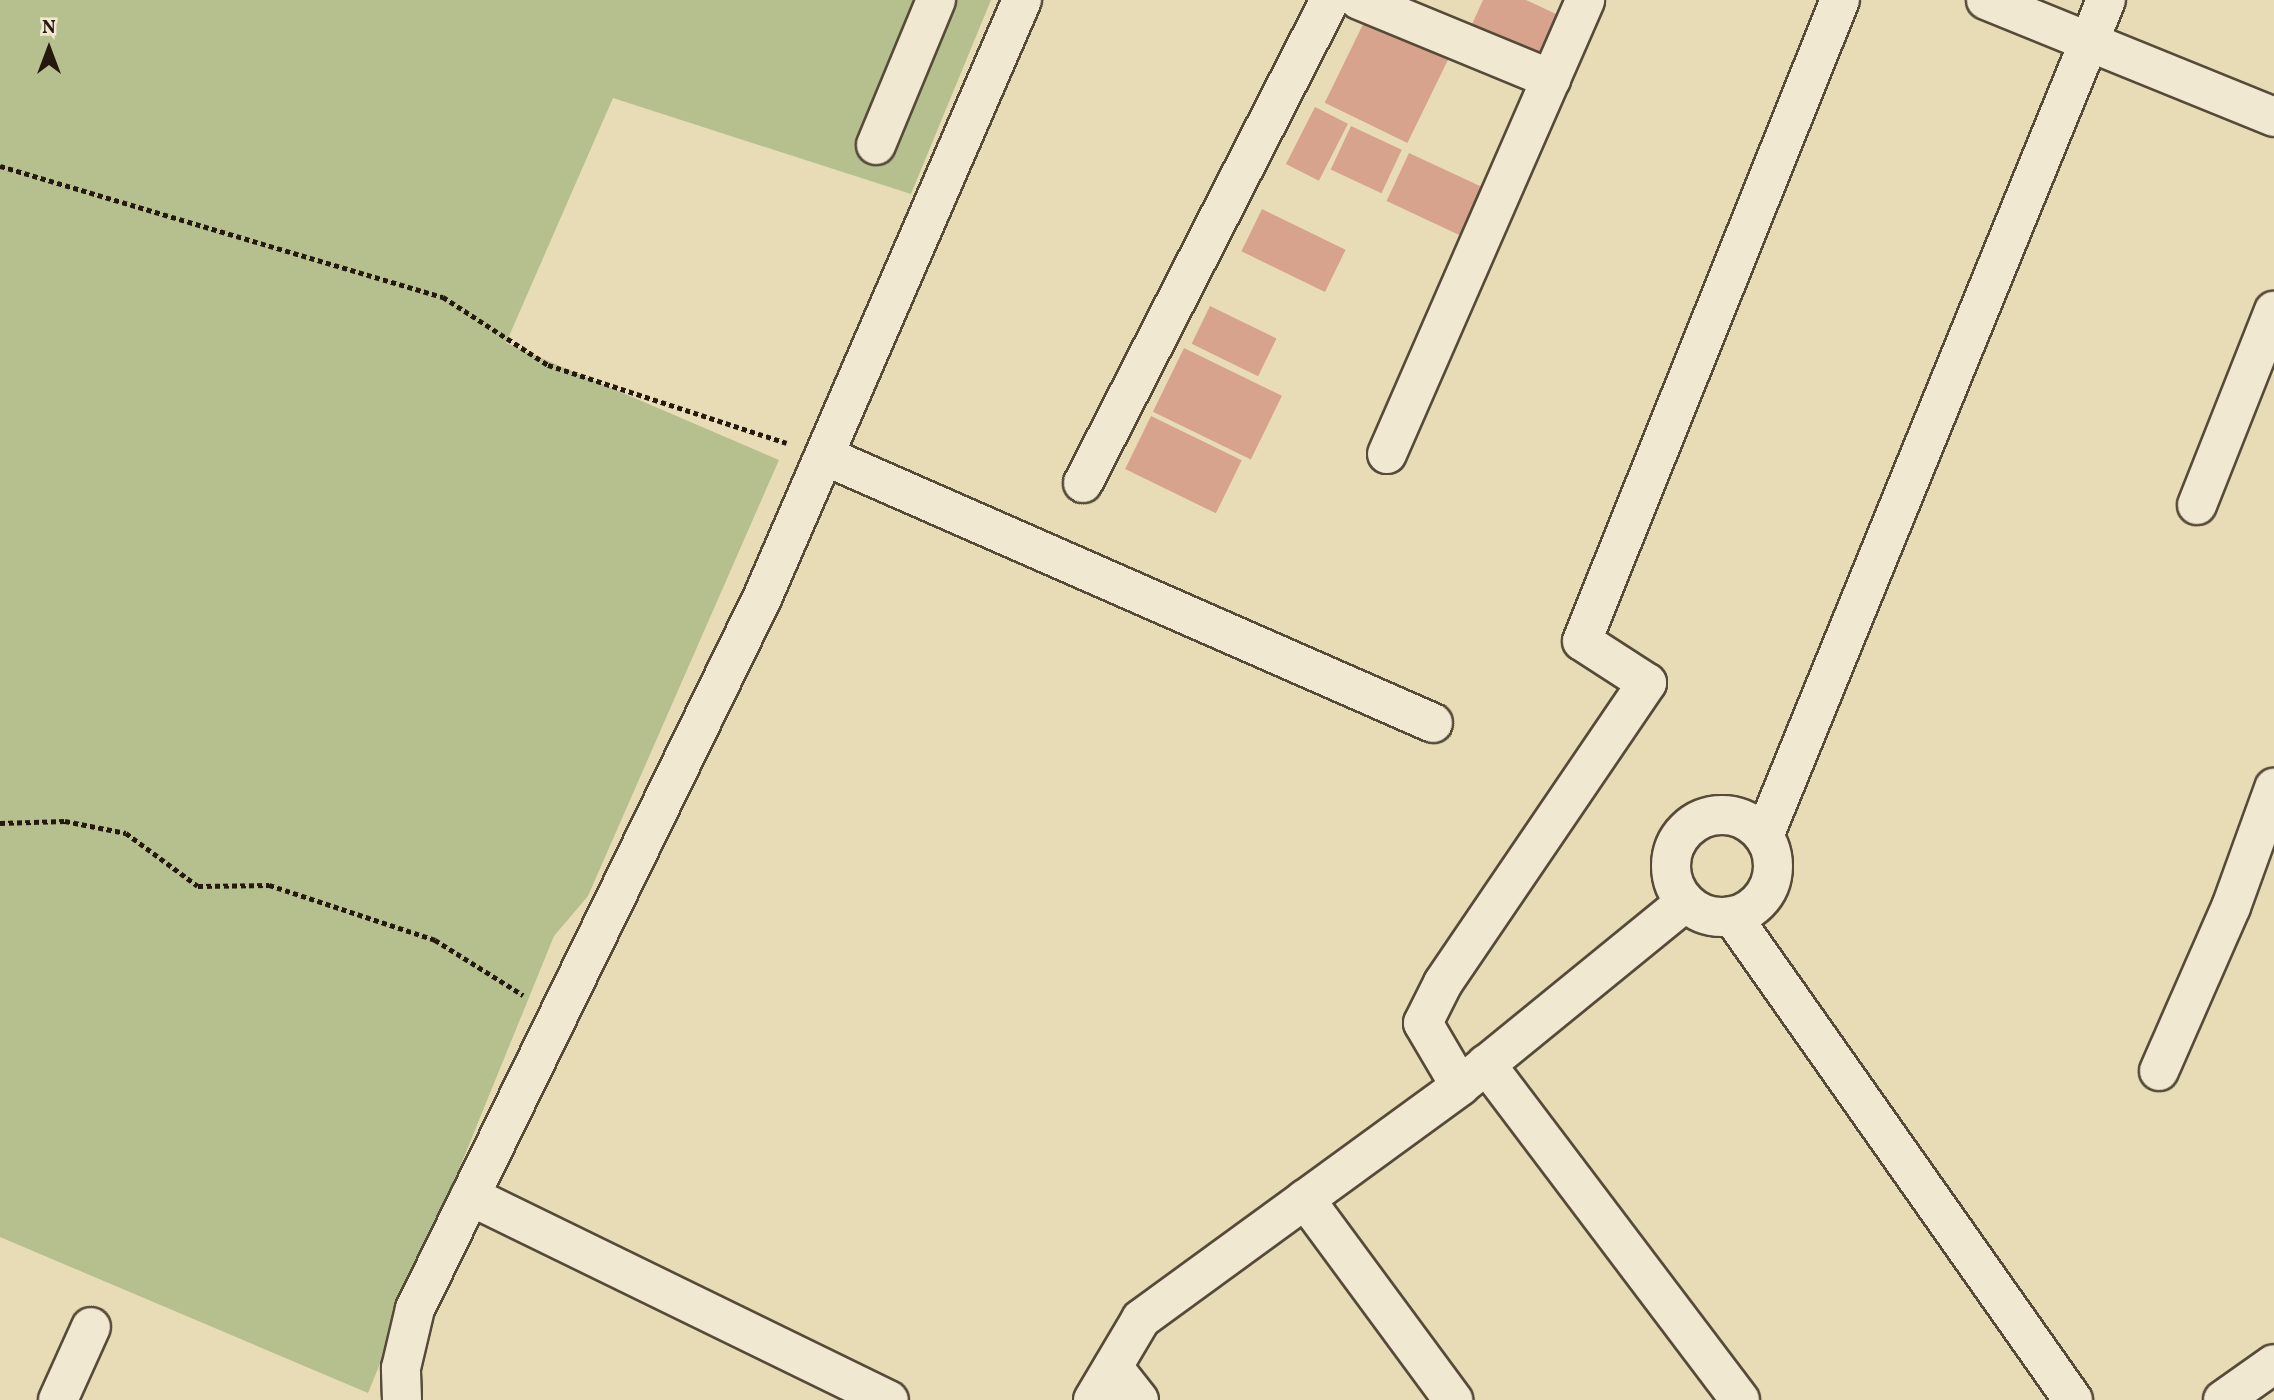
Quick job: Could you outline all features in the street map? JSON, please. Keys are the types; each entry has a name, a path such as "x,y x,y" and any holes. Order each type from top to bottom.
{"street":[{"path":"876,145 936,0"},
{"path":"402,1400 401,1368 415,1309 764,596 1022,0"},
{"path":"1083,483 1330,0"},
{"path":"1359,0 1550,79"},
{"path":"1387,454 1585,0"},
{"path":"1740,1400 1473,1075 1423,1023 1443,983 1647,683 1582,641 1840,0"},
{"path":"1986,0 2274,117"},
{"path":"1764,836 2106,0"},
{"path":"2197,505 2274,311"},
{"path":"825,456 1433,723"},
{"path":"2159,1070 2231,907 2274,789"},
{"path":"1736,817 1764,836 1772,860 1770,885 1748,910 1732,916 1715,917 1686,902 1676,889 1671,856 1688,828 1702,819 1736,817"},
{"path":"1093,1400 1140,1319 1473,1075 1686,902"},
{"path":"1732,916 2062,1396"},
{"path":"470,1196 889,1400"},
{"path":"1305,1199 1453,1400"},
{"path":"58,1400 91,1327"},
{"path":"2223,1400 2274,1364"},
{"path":"1113,1367 1139,1400"}],"path":[{"path":"0,166 443,297 548,365 825,456"},
{"path":"0,823 65,821 126,833 198,886 270,885 436,940 558,1018"}],"green space":[{"path":"0,0 991,0 911,194 613,98 506,343 779,460 588,896 554,936 368,1393 0,1237"}],"building":[{"path":"1483,0 1526,0 1567,19 1543,71 1467,35"},
{"path":"1369,12 1452,52 1407,143 1325,103"},
{"path":"1315,107 1348,124 1319,181 1286,164"},
{"path":"1351,126 1402,150 1381,193 1331,170"},
{"path":"1409,153 1487,189 1465,237 1387,201"},
{"path":"1262,209 1346,250 1325,292 1241,251"},
{"path":"1210,306 1277,338 1258,376 1192,344"},
{"path":"1184,348 1282,396 1251,460 1153,412"},
{"path":"1151,416 1242,460 1216,513 1125,469"}]}
